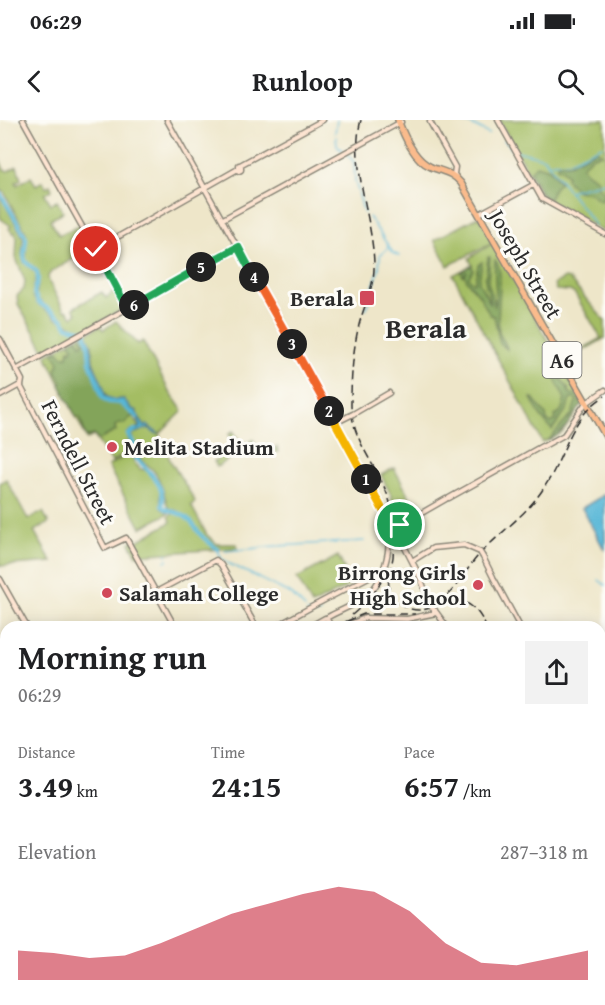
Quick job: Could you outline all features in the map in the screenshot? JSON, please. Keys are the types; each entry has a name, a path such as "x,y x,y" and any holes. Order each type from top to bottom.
{"highway":[{"path":"399,121 424,163 455,174"},
{"name":"Joseph Street","path":"455,174 605,433"}],"main road":[{"path":"23,120 127,308"},
{"path":"95,249 323,120"},
{"path":"498,120 543,200 605,234"},
{"path":"168,121 386,514 393,535 411,561 433,610 442,621"},
{"path":"223,219 399,121"},
{"name":"Joseph Street","path":"432,122 453,164 455,174"},
{"path":"480,214 533,184"},
{"path":"16,370 238,247"},
{"path":"0,339 21,379 20,387 0,396"},
{"name":"Ferndell Street","path":"20,387 105,548 126,538 156,592"},
{"path":"320,621 368,595 383,570 393,535 399,525 565,434 574,417 588,402 605,390"},
{"path":"335,423 389,393"},
{"path":"411,561 433,548 465,545 480,552 517,621"},
{"path":"172,621 156,592 212,561 218,560 252,621"},
{"path":"286,621 383,570"},
{"path":"0,579 24,621"},
{"path":"357,621 365,618 407,619 433,610"}],"green space":[{"path":"499,120 605,120 605,232 542,197"},
{"path":"597,150 602,154 593,156 582,166 587,173 598,180 598,186 605,194 601,201 590,193 577,191 566,179 567,175 563,170 557,167 558,164 569,164"},
{"path":"0,160 4,170 8,171 17,166 21,179 16,182 17,185 31,177 36,185 43,181 46,187 50,185 52,190 45,194 51,204 57,201 63,212 50,220 59,235 80,225 92,248 52,271 48,276 64,310 68,311 72,317 77,314 73,308 102,292 106,298 115,290 125,308 85,330 71,326 36,297 39,276 36,269 26,261 26,233 4,192 0,190"},
{"path":"536,165 550,169 560,182 549,199 543,195 530,172"},
{"path":"0,199 23,237 24,262 37,274 33,289 36,302 56,319 62,320 68,327 84,331 43,353 43,348 18,304 17,296 24,289 25,281 16,258 17,237 9,228 11,226 0,218"},
{"path":"479,216 493,242 448,266 434,240"},
{"path":"493,243 583,403 562,433 543,443 453,275 472,265 469,258"},
{"path":"488,257 490,257 488,282 495,306 495,260 500,273 498,324 507,349 500,343 494,316 490,315 479,295 467,281 465,275 467,271 463,276 461,272 472,265 473,270 469,277 475,283 478,265 482,262 479,282 491,305 485,281"},
{"path":"565,278 569,279 605,321 605,338 579,353 578,351 601,338 575,294 570,291 556,290 554,284"},
{"path":"116,321 138,344 143,341 169,391 183,411 159,435 171,462 194,499 195,502 191,505 207,535 217,544 237,544 237,548 137,555 130,543 134,540 136,542 171,522 169,516 177,511 168,508 158,478 138,456 139,446 133,444 132,434 141,431 139,417 131,411 123,399 108,399 91,362 92,356 86,334 100,326 103,330"},
{"path":"84,334 101,396 129,411 139,427 127,434 135,448 112,462 94,436 87,439 46,355"},
{"path":"84,334 92,345 93,361 106,398 124,403 131,410 137,411 124,424 120,423 115,426 116,431 99,440 94,435 86,437 80,417 76,417 60,385 62,382 56,370 59,363 54,353 58,350 62,356 68,356 69,349 72,350 73,347 69,342 77,338 81,344 84,343 81,336"},
{"path":"553,349 583,401 581,399 580,403 583,402 583,404 564,429 548,441 572,414 577,399 570,399 567,409 552,430 541,417 531,398 546,415 547,421 551,423 556,420 555,416 561,411 565,399 552,373 555,371 568,388 569,393 579,396 563,373 561,364 558,365 551,355"},
{"path":"233,431 242,445 253,440 259,449 268,445 271,450 277,447 278,452 238,453 217,467 214,461 237,449 229,434"},
{"path":"133,452 134,462 140,469 153,474 160,489 161,508 169,513 141,528 108,466"},
{"path":"394,468 411,500 401,509 403,514 396,518 392,497 381,475"},
{"path":"6,479 28,519 43,512 49,523 34,531 52,562 0,566 0,483"},
{"path":"338,556 352,584 312,605 297,578"}],"water":[{"path":"85,333 90,341 92,359 105,396 115,400 124,399 131,409 135,410 145,427 147,425 159,434 149,428 131,434 131,431 140,427 138,419 122,404 109,402 104,398 91,361 89,342"},
{"path":"605,494 605,551 582,508"}],"waterway":[{"path":"335,133 337,120"},
{"path":"451,120 470,124 489,134"},
{"path":"336,137 337,145 342,150"},
{"path":"503,140 512,149"},
{"path":"549,163 568,162 602,146"},
{"path":"517,151 544,158 569,191 605,182"},
{"path":"346,153 354,162 355,180 364,213"},
{"path":"570,192 595,225"},
{"path":"0,193 26,237 24,256 26,262 37,272 38,279 34,293 38,302 62,319 68,327 84,331 88,342 90,362 103,398 109,402 120,403 137,417"},
{"path":"369,217 372,221"},
{"path":"373,223 393,253 399,256"},
{"path":"366,309 379,269 380,255 388,248 388,245"},
{"path":"135,430 128,435 137,448 136,458 159,485 163,499 162,506 187,518 218,550"},
{"path":"329,543 364,541"},
{"path":"261,547 327,543"},
{"path":"225,551 260,548"},
{"path":"218,550 221,558 228,563 291,594 305,608"},
{"path":"599,580 605,585"},
{"path":"307,612 320,613"}],"railway":[{"path":"361,120 358,154 373,247 374,272 355,344 351,383 352,417 356,431 382,483 392,511 394,540 390,591 397,601 411,609 422,610 433,607"},
{"path":"437,605 454,588 486,547 538,496 583,415 605,396"},
{"path":"352,615 371,598 387,571"},
{"path":"440,604 448,601 469,604 483,621"},
{"path":"347,621 364,614 415,614"}],"place":[{"name":"Berala","path":"367,298"},
{"name":"Melita Stadium","path":"112,447"},
{"name":"Birrong Girls High School","path":"478,585"},
{"name":"Salamah College","path":"107,593"}],"district":[{"name":"Berala","path":"426,327"}],"route":[{"path":"96,249 95,251 127,308 238,247 386,514 389,532 396,533 400,525"}]}
